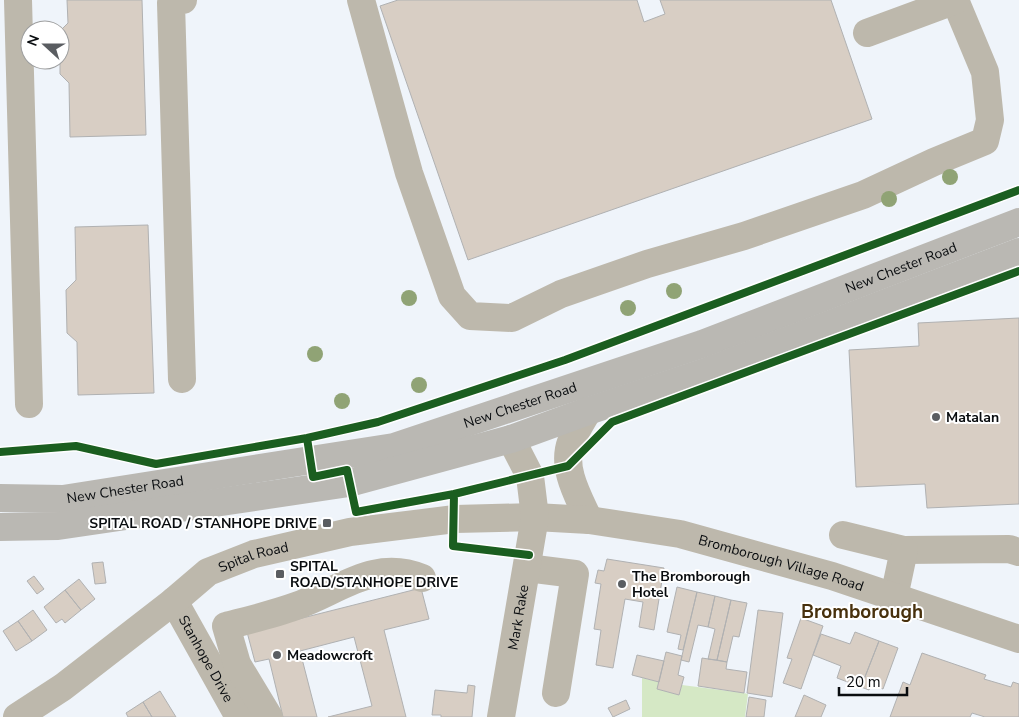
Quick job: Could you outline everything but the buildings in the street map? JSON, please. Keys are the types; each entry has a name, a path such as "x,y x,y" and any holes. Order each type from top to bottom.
{"highway":[{"name":"New Chester Road","path":"0,498 63,499 394,447 702,344 1019,222"},
{"name":"New Chester Road","path":"0,527 58,526 349,483 511,439 705,372 1019,252"}],"street":[{"path":"18,0 29,404"},
{"path":"182,379 171,3 184,0"},
{"path":"361,0 408,173 452,296 470,316 512,318 561,294 647,264 744,236 863,195 985,141 990,120 985,72 955,0 867,33"},
{"path":"588,411 570,443 568,466 589,520"},
{"name":"Mark Rake","path":"501,717 535,517 530,476 511,439"},
{"name":"Bromborough Village Road","path":"535,517 589,520 680,534 832,576 1019,640"},
{"name":"Spital Road","path":"17,717 62,687 174,601 208,572 254,554 350,532 455,519 535,517"},
{"path":"844,535 904,550 1009,549 1019,552"},
{"path":"894,597 904,550"},
{"path":"527,568 575,574 556,693"},
{"path":"269,717 230,675 238,664 226,626 297,606 366,574 409,573 422,578"},
{"name":"Stanhope Drive","path":"174,601 230,675 239,717"}],"green space":[{"path":"642,678 659,682 657,689 679,695 682,685 748,694 745,717 642,717"}],"cycle path":[{"path":"0,452 76,446 156,464 307,438 378,422 565,360 1019,190"},
{"path":"307,438 313,477 347,470 356,512 454,494 568,466 612,422 1019,271"},
{"path":"454,494 453,546 529,555"}],"place":[{"name":"Matalan","path":"936,417"},
{"name":"SPITAL ROAD / STANHOPE DRIVE","path":"327,523"},
{"name":"SPITAL ROAD/STANHOPE DRIVE","path":"280,574"},
{"name":"The Bromborough Hotel","path":"622,584"},
{"name":"Meadowcroft","path":"277,655"}],"district":[{"name":"Bromborough","path":"862,611"}]}
